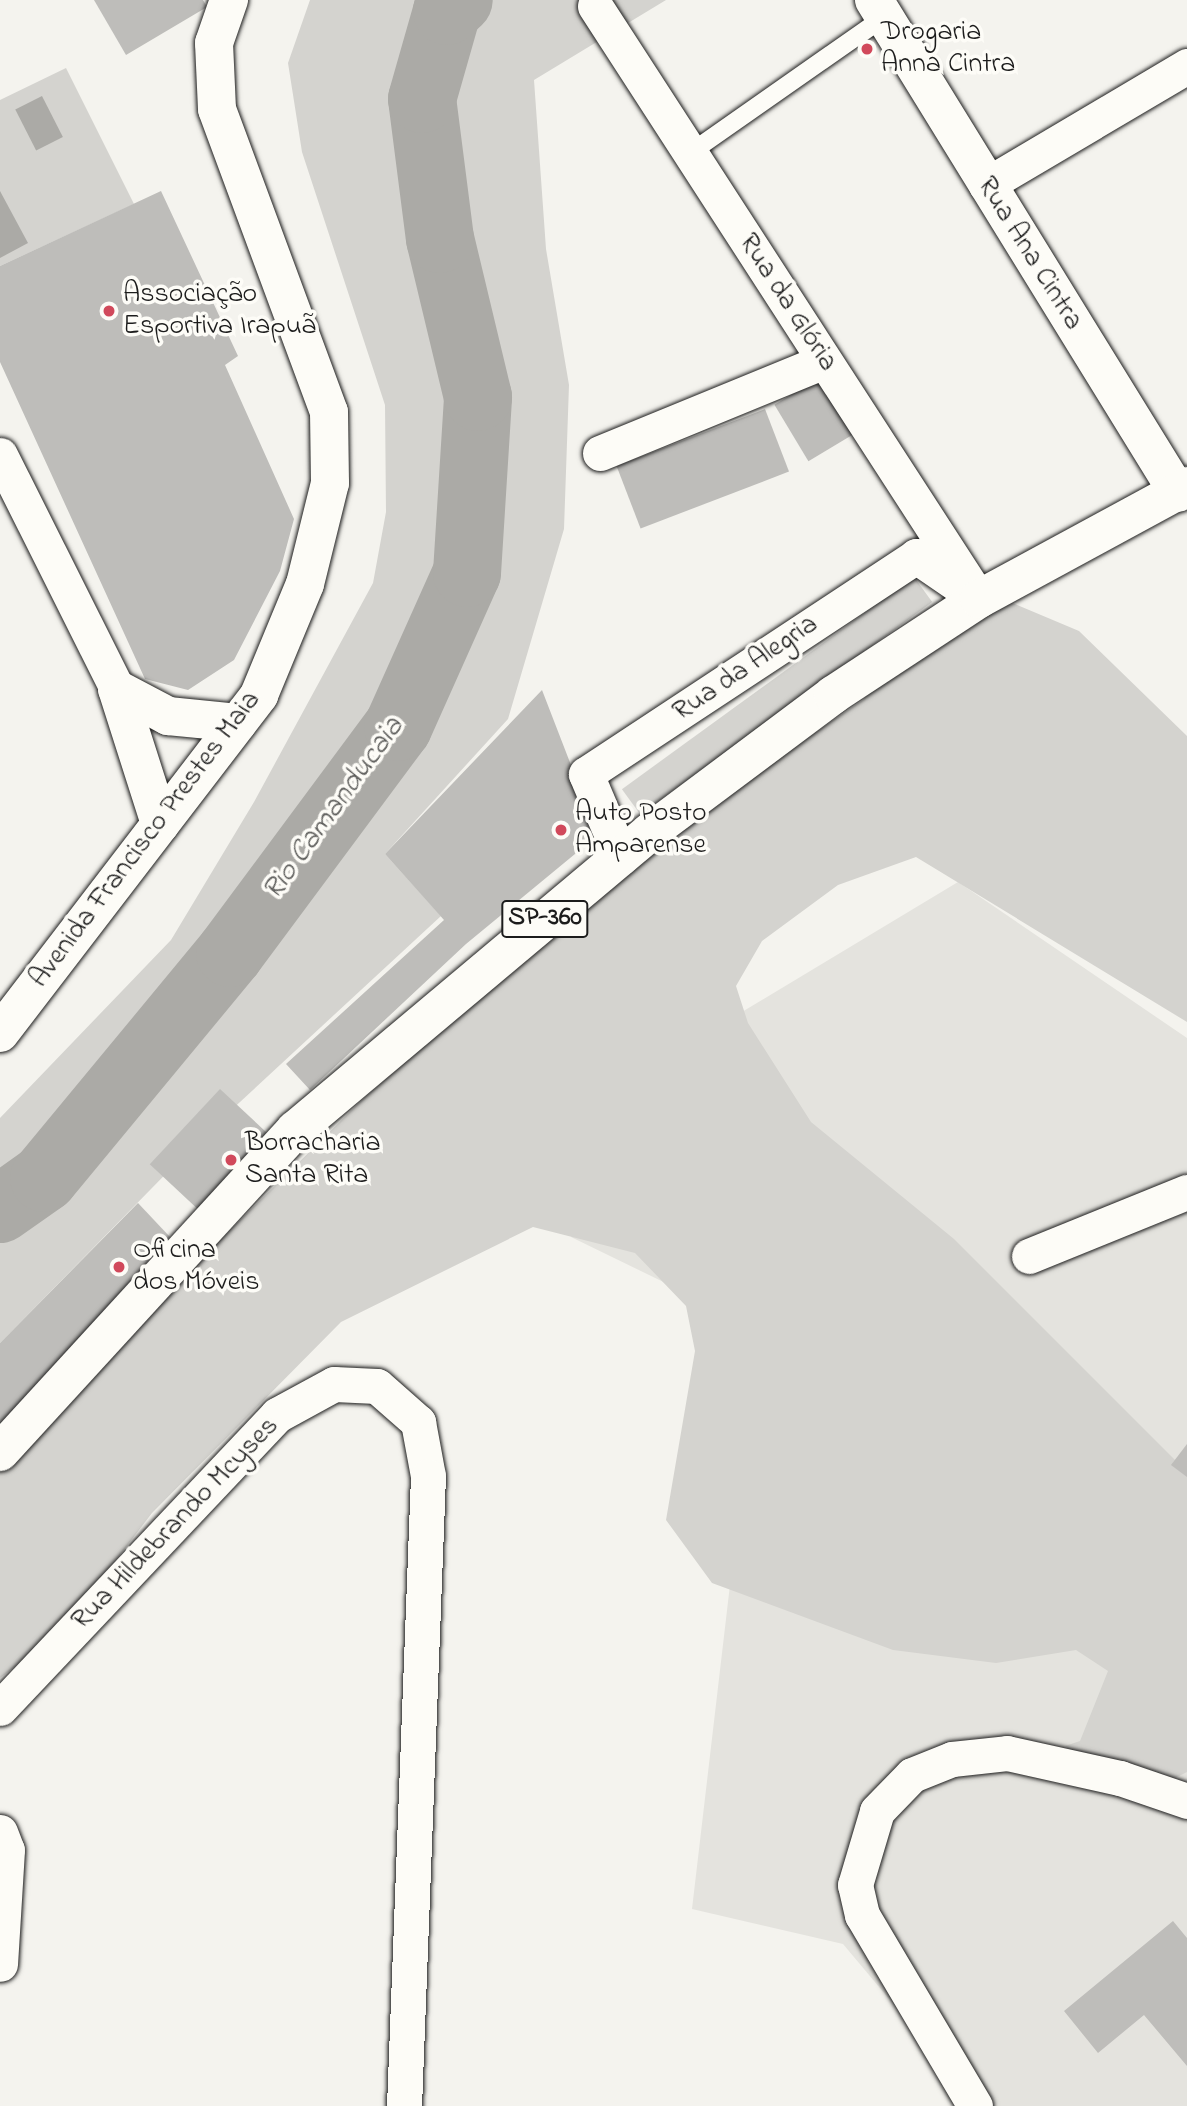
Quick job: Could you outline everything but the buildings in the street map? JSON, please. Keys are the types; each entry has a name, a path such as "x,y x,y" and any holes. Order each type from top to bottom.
{"street":[{"name":"Avenida Francisco Prestes Maia","path":"0,1033 259,695 305,584 330,483 329,412 217,108 214,43 229,0"},
{"name":"Rua da Glória","path":"595,6 979,599"},
{"name":"Rua Ana Cintra","path":"879,9 986,185 1185,494"},
{"path":"986,185 1187,66"},
{"path":"600,453 824,361"},
{"path":"0,455 117,689 160,824"},
{"name":"SP-360","path":"0,1452 295,1130 621,857 833,695 979,599 1185,494"},
{"name":"Rua da Alegria","path":"621,857 586,774 916,556 979,599"},
{"path":"117,689 168,716 238,723"},
{"path":"1029,1256 1187,1192"},
{"name":"Rua Hildebrando Mcyses","path":"0,1708 277,1415 334,1384 377,1387 418,1422 428,1476 404,2106"},
{"path":"975,2106 862,1915 855,1885 877,1811 912,1774 952,1759 1007,1753 1060,1762 1187,1801"},
{"path":"0,1832 7,1850 0,1964"}],"lane":[{"path":"690,153 879,9"}],"shaded area":[{"path":"310,0 666,0 534,80 546,249 569,385 564,529 508,719 385,854 441,916 201,1138 0,1343 0,1118 171,940 254,802 373,583 386,512 385,405 302,152 288,63"},
{"path":"66,68 134,204 0,266 0,100"},
{"path":"42,96 63,137 36,151 15,110"},
{"path":"0,191 28,243 0,258"},
{"path":"914,577 932,602 640,814 622,789"},
{"path":"1010,602 1079,631 1187,736 1187,1022 916,857 838,885 762,941 736,986 748,1023 811,1122 954,1239 1187,1472 1187,1772 1171,1780 1109,1779 1065,1746 1080,1741 1108,1671 1076,1650 996,1663 893,1650 712,1583 666,1520 695,1351 686,1306 635,1253 533,1227 341,1322 152,1513 60,1633 0,1678 0,1457 362,1100 657,841 863,700 916,640"},
{"path":"958,882 1187,1038 1187,2106 979,2106 843,1944 692,1909 760,1329 571,1237 677,1051"}],"waterway":[{"name":"Rio Camanducaia","path":"0,1209 44,1178 230,953 398,727 467,573 478,397 440,239 422,99 447,11 459,0"}],"place":[{"name":"Drogaria Anna Cintra","path":"867,49"},
{"name":"Associação Esportiva Irapuã","path":"109,311"},
{"name":"Auto Posto Amparense","path":"561,830"},
{"name":"Borracharia Santa Rita","path":"231,1160"},
{"name":"Oficina dos Móveis","path":"119,1267"}]}
